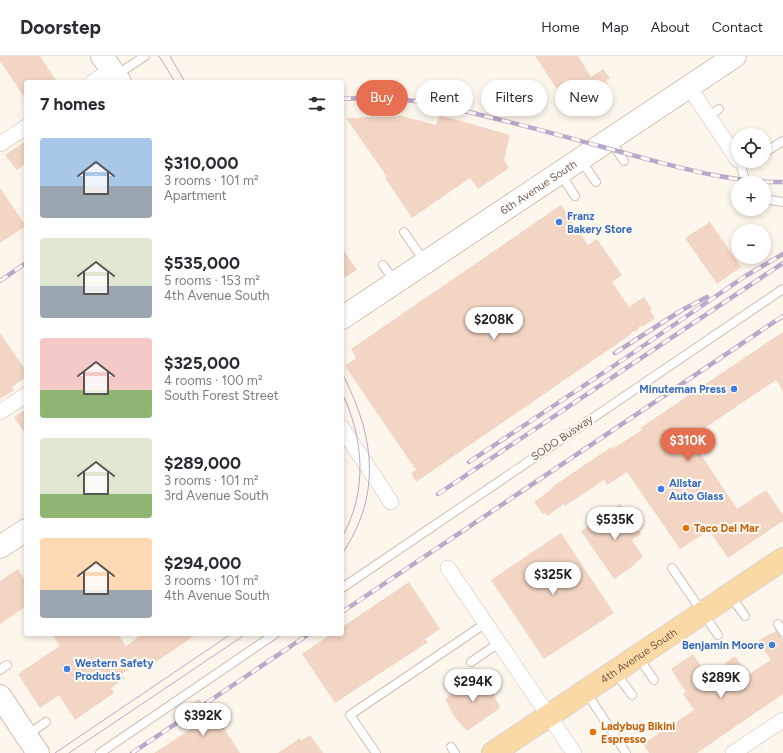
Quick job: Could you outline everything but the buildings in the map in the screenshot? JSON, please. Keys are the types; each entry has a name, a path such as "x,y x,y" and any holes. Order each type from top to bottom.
{"main road":[{"name":"6th Avenue South","path":"344,317 735,56"},
{"path":"0,547 24,534"},
{"name":"4th Avenue South","path":"493,753 783,558"},
{"path":"0,696 32,744"}],"street":[{"path":"96,80 112,71"},
{"path":"689,87 714,113 731,144"},
{"path":"0,144 24,128"},
{"path":"0,412 24,396"},
{"path":"344,431 391,502"},
{"path":"448,568 574,753"},
{"path":"733,753 783,720"}],"lane":[{"path":"112,71 145,56"},
{"path":"610,140 624,161"},
{"path":"771,148 783,140"},
{"path":"580,159 596,182"},
{"path":"560,173 575,196"},
{"path":"771,200 783,202"},
{"path":"404,232 426,263"},
{"path":"382,265 395,283"},
{"name":"SODO Busway","path":"344,587 783,289"},
{"path":"672,568 718,635"},
{"path":"730,594 745,616"},
{"path":"376,753 350,714 486,623"},
{"path":"778,624 783,632"},
{"path":"100,753 272,636"},
{"path":"471,662 499,643"},
{"path":"638,656 654,680"},
{"path":"615,672 632,696"},
{"path":"586,691 626,753"},
{"path":"32,744 46,722"}],"tram line":[{"path":"159,56 174,80"},
{"path":"170,56 184,80"},
{"path":"344,377 353,396 361,419 367,441 369,464 368,486 364,509 355,531 344,550"},
{"path":"344,398 355,428 359,446 360,465 356,502 344,533"},
{"path":"55,753 228,636"},
{"path":"69,753 243,636"}],"railway":[{"path":"344,99 387,98 432,104 457,109 695,171 730,178 765,182 783,182"},
{"path":"469,462 744,277 783,254"},
{"path":"438,494 783,263"},
{"path":"0,281 24,264"},
{"path":"615,353 682,310 707,297"},
{"path":"344,611 783,316"},
{"path":"132,753 306,636"}],"place":[{"name":"Franz Bakery Store","path":"559,222"},
{"name":"Minuteman Press","path":"734,389"},
{"name":"Allstar Auto Glass","path":"661,489"},
{"name":"Taco Del Mar","path":"686,528"},
{"name":"Benjamin Moore","path":"772,645"},
{"name":"Western Safety Products","path":"67,669"},
{"name":"Ladybug Bikini Espresso","path":"593,732"}]}
